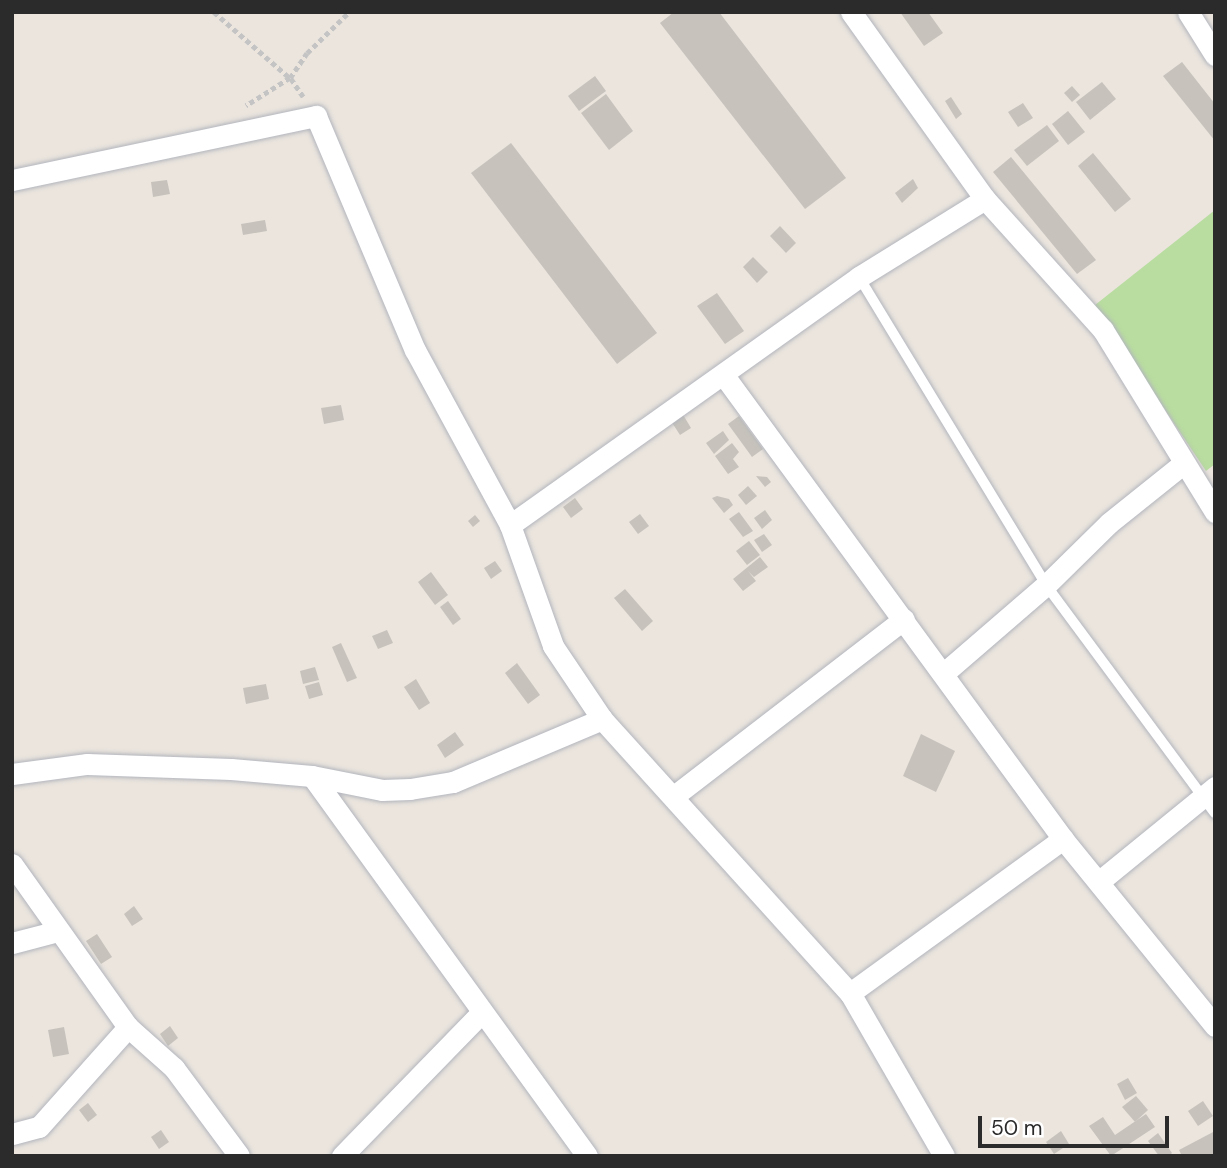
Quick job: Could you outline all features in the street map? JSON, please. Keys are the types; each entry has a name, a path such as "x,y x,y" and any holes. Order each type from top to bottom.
{"street":[{"path":"851,12 985,199 1103,330 1215,512"},
{"path":"1192,13 1215,55"},
{"path":"12,180 316,116 415,349 510,525 554,646 602,719 850,993 944,1156"},
{"path":"510,525 725,377 859,277 985,199"},
{"path":"725,377 1063,839 1101,880 1215,1026"},
{"path":"944,673 1046,585 1109,523 1184,464"},
{"path":"674,796 904,619"},
{"path":"12,774 88,764 312,776 382,790 453,782 602,719"},
{"path":"312,776 587,1156"},
{"path":"1101,880 1211,799"},
{"path":"850,993 1063,839"},
{"path":"12,864 128,1027 174,1068 239,1156"},
{"path":"12,943 58,931"},
{"path":"342,1156 481,1013"},
{"path":"12,1134 39,1127 128,1027"}],"lane":[{"path":"859,277 1046,585 1211,799"}],"path":[{"path":"214,12 290,78 316,116"},
{"path":"290,78 307,53 349,12"}],"green space":[{"path":"1215,210 1215,464 1206,471 1095,305"}],"building":[{"path":"674,12 719,12 846,178 805,209 660,23"},
{"path":"900,12 928,12 943,33 924,46"},
{"path":"1182,62 1215,104 1215,141 1163,76"},
{"path":"595,76 606,91 579,111 568,96"},
{"path":"1102,82 1116,99 1090,120 1076,102"},
{"path":"1072,86 1080,95 1072,102 1064,93"},
{"path":"606,94 633,131 609,150 581,113"},
{"path":"951,97 962,114 956,119 945,101"},
{"path":"1023,103 1033,118 1018,127 1008,112"},
{"path":"1068,111 1085,132 1068,145 1052,124"},
{"path":"1047,125 1059,141 1027,166 1014,150"},
{"path":"511,143 657,333 617,364 471,173"},
{"path":"1093,153 1131,199 1115,212 1078,166"},
{"path":"1011,157 1096,260 1077,274 993,172"},
{"path":"913,179 918,188 902,203 895,193"},
{"path":"167,180 170,194 153,197 151,182"},
{"path":"265,220 267,231 243,235 241,224"},
{"path":"780,226 796,243 786,253 770,236"},
{"path":"753,257 768,272 757,283 743,267"},
{"path":"717,293 744,331 725,344 697,306"},
{"path":"341,405 344,420 324,424 321,408"},
{"path":"682,413 691,428 680,435 671,421"},
{"path":"739,416 763,449 752,457 728,424"},
{"path":"723,431 729,440 714,454 706,443"},
{"path":"732,443 739,452 733,459 739,467 728,474 715,456"},
{"path":"756,476 767,477 771,482 765,487"},
{"path":"748,486 757,496 746,505 738,495"},
{"path":"717,496 729,499 733,505 724,513 712,498"},
{"path":"575,498 583,509 571,518 563,507"},
{"path":"765,510 772,520 762,529 754,518"},
{"path":"739,512 753,531 743,537 729,519"},
{"path":"640,514 649,526 638,534 629,522"},
{"path":"475,515 480,521 473,527 468,521"},
{"path":"764,534 772,545 762,552 754,540"},
{"path":"749,541 760,555 747,565 736,551"},
{"path":"760,557 768,567 754,577 748,571 756,581 743,591 733,579"},
{"path":"495,561 502,571 491,579 484,568"},
{"path":"431,572 448,595 435,605 418,582"},
{"path":"625,589 653,621 642,631 614,598"},
{"path":"448,601 461,619 453,625 440,607"},
{"path":"387,630 393,643 378,649 372,636"},
{"path":"341,643 357,678 347,682 332,647"},
{"path":"517,663 540,695 528,704 505,673"},
{"path":"315,667 319,680 303,684 300,671"},
{"path":"416,679 430,703 419,710 404,687"},
{"path":"319,682 323,695 309,699 305,686"},
{"path":"266,684 269,699 246,704 243,688"},
{"path":"455,732 464,745 445,758 437,745"},
{"path":"921,734 955,751 936,792 903,776"},
{"path":"134,906 143,919 132,926 124,914"},
{"path":"97,934 112,957 101,964 86,941"},
{"path":"170,1026 178,1038 168,1046 160,1034"},
{"path":"64,1027 69,1054 53,1057 48,1030"},
{"path":"1128,1078 1137,1093 1125,1100 1117,1084"},
{"path":"1136,1096 1148,1110 1135,1122 1122,1107"},
{"path":"1203,1101 1213,1116 1198,1126 1188,1111"},
{"path":"88,1103 97,1115 88,1122 79,1110"},
{"path":"1146,1114 1155,1127 1111,1156 1089,1126 1103,1117 1115,1135"},
{"path":"161,1130 169,1142 159,1149 151,1137"},
{"path":"1061,1131 1069,1144 1054,1154 1046,1142"},
{"path":"1215,1131 1215,1156 1182,1156 1179,1150"},
{"path":"1158,1133 1172,1153 1169,1156 1159,1156 1148,1141"}]}
